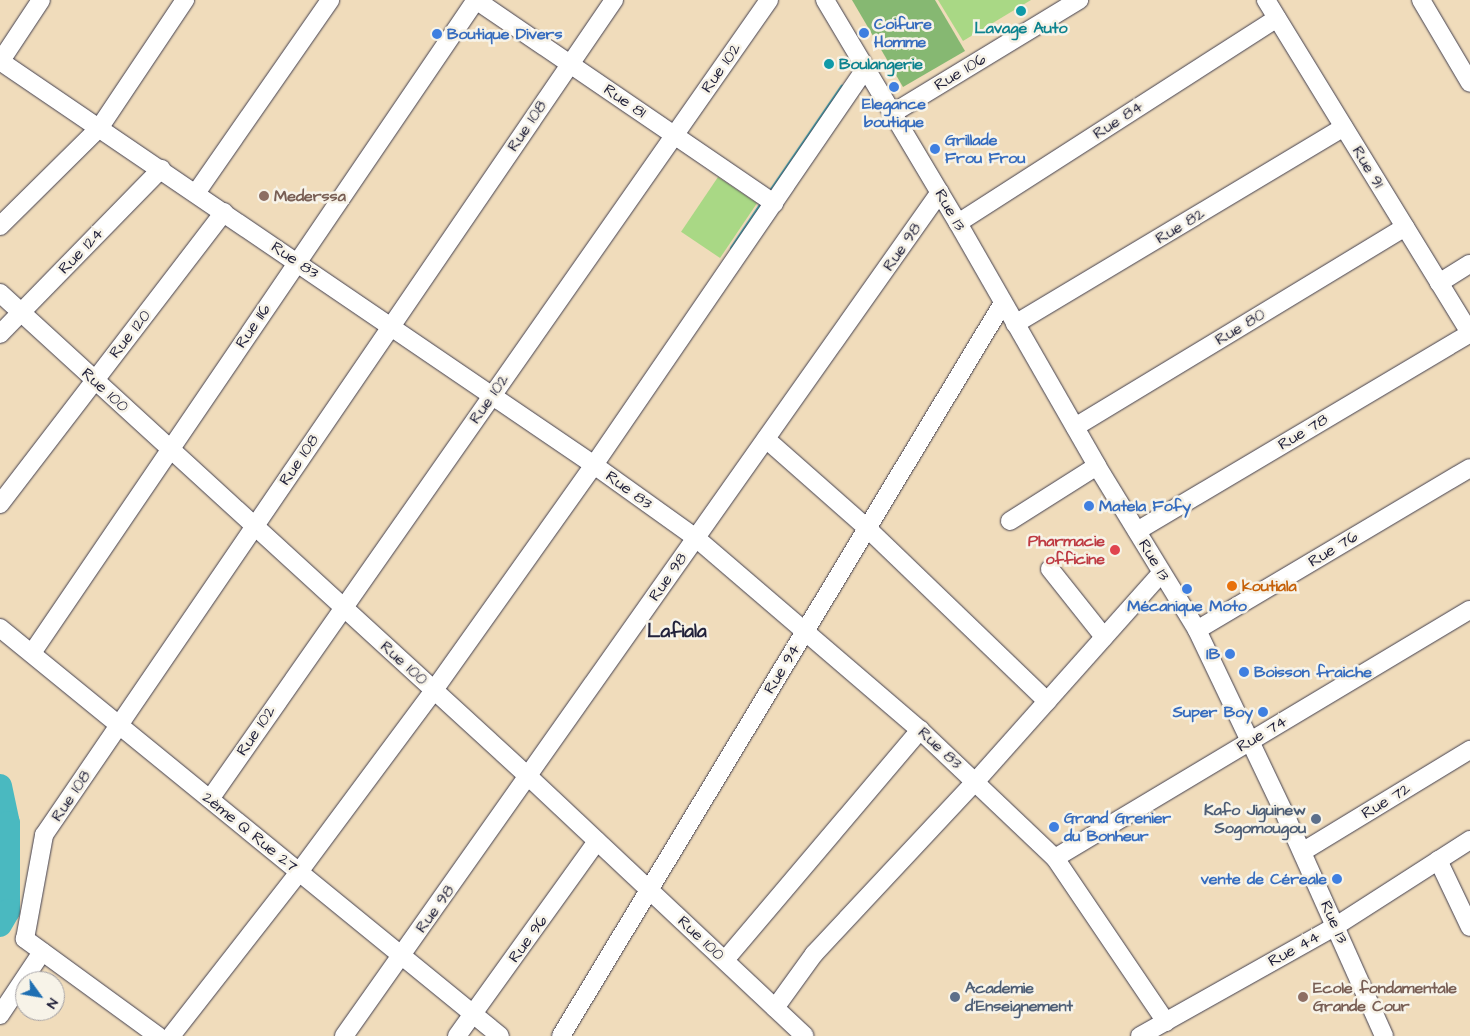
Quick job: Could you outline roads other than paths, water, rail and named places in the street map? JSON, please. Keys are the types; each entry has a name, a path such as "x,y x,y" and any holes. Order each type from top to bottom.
{"street":[{"path":"0,61 41,0"},
{"path":"0,226 100,127 185,0"},
{"path":"196,193 330,0"},
{"name":"Rue 81","path":"476,0 774,203"},
{"name":"Rue 116","path":"32,653 476,0"},
{"name":"Rue 108","path":"42,952 25,938 44,835 614,0"},
{"name":"Rue 102","path":"210,799 769,0"},
{"name":"Rue 13","path":"826,0 940,192 1097,466 1197,630 1251,741 1384,1036"},
{"name":"Rue 106","path":"893,113 1079,0"},
{"name":"Rue 91","path":"1266,0 1470,333"},
{"path":"1421,0 1470,84"},
{"name":"Rue 84","path":"958,223 1277,18"},
{"name":"Rue 83","path":"0,61 492,394 696,538 920,730 976,781 1055,858 1166,1022"},
{"path":"171,1036 299,872 434,690 594,465 866,68"},
{"name":"Rue 82","path":"1015,324 1344,126"},
{"name":"Rue 124","path":"0,334 161,169"},
{"name":"Rue 98","path":"344,1036 530,777 940,192"},
{"name":"Rue 120","path":"0,504 224,212"},
{"name":"Rue 80","path":"1075,427 1405,227"},
{"path":"1439,283 1470,264"},
{"name":"Rue 100","path":"0,293 530,777 805,1036"},
{"name":"Rue 94","path":"561,1036 1003,303"},
{"name":"Rue 78","path":"1137,531 1470,333"},
{"path":"766,439 868,528 1047,701"},
{"path":"1010,521 1097,466"},
{"name":"Rue 76","path":"1197,630 1470,468"},
{"path":"1050,569 1104,637"},
{"path":"775,1008 814,954 976,781 1161,573"},
{"name":"Rue 74","path":"1055,858 1470,610"},
{"name":"2ème Q Rue 27","path":"0,628 500,1036"},
{"path":"724,960 920,730"},
{"name":"Rue 72","path":"1302,852 1470,750"},
{"name":"Rue 96","path":"457,1036 597,841"},
{"name":"Rue 44","path":"1140,1036 1336,926 1438,860 1467,845"},
{"path":"1438,860 1470,927"},
{"path":"0,1015 42,952 158,1036"}],"waterway":[{"path":"769,194 842,87"},
{"path":"732,248 763,202"},
{"path":"0,786 8,823 8,911 0,925"}],"place":[{"name":"Lavage Auto","path":"1021,11"},
{"name":"Coifure Homme","path":"864,33"},
{"name":"Boutique Divers","path":"437,34"},
{"name":"Boulangerie","path":"829,64"},
{"name":"Elegance boutique","path":"894,87"},
{"name":"Grillade Frou Frou","path":"935,149"},
{"name":"Mederssa","path":"264,196"},
{"name":"Matela Fofy","path":"1089,506"},
{"name":"Pharmacie officine","path":"1115,550"},
{"name":"koutiala","path":"1232,586"},
{"name":"Mécanique Moto","path":"1187,589"},
{"name":"IB","path":"1230,654"},
{"name":"Boisson fraiche","path":"1244,672"},
{"name":"Super Boy","path":"1263,712"},
{"name":"Kafo Jiguinew Sogomougou","path":"1316,819"},
{"name":"Grand Grenier du Bonheur","path":"1054,827"},
{"name":"vente de Céreale","path":"1337,879"},
{"name":"Academie d'Enseignement","path":"955,997"},
{"name":"Ecole fondamentale Grande Cour","path":"1303,997"}],"district":[{"name":"Lafiala","path":"677,632"}]}
